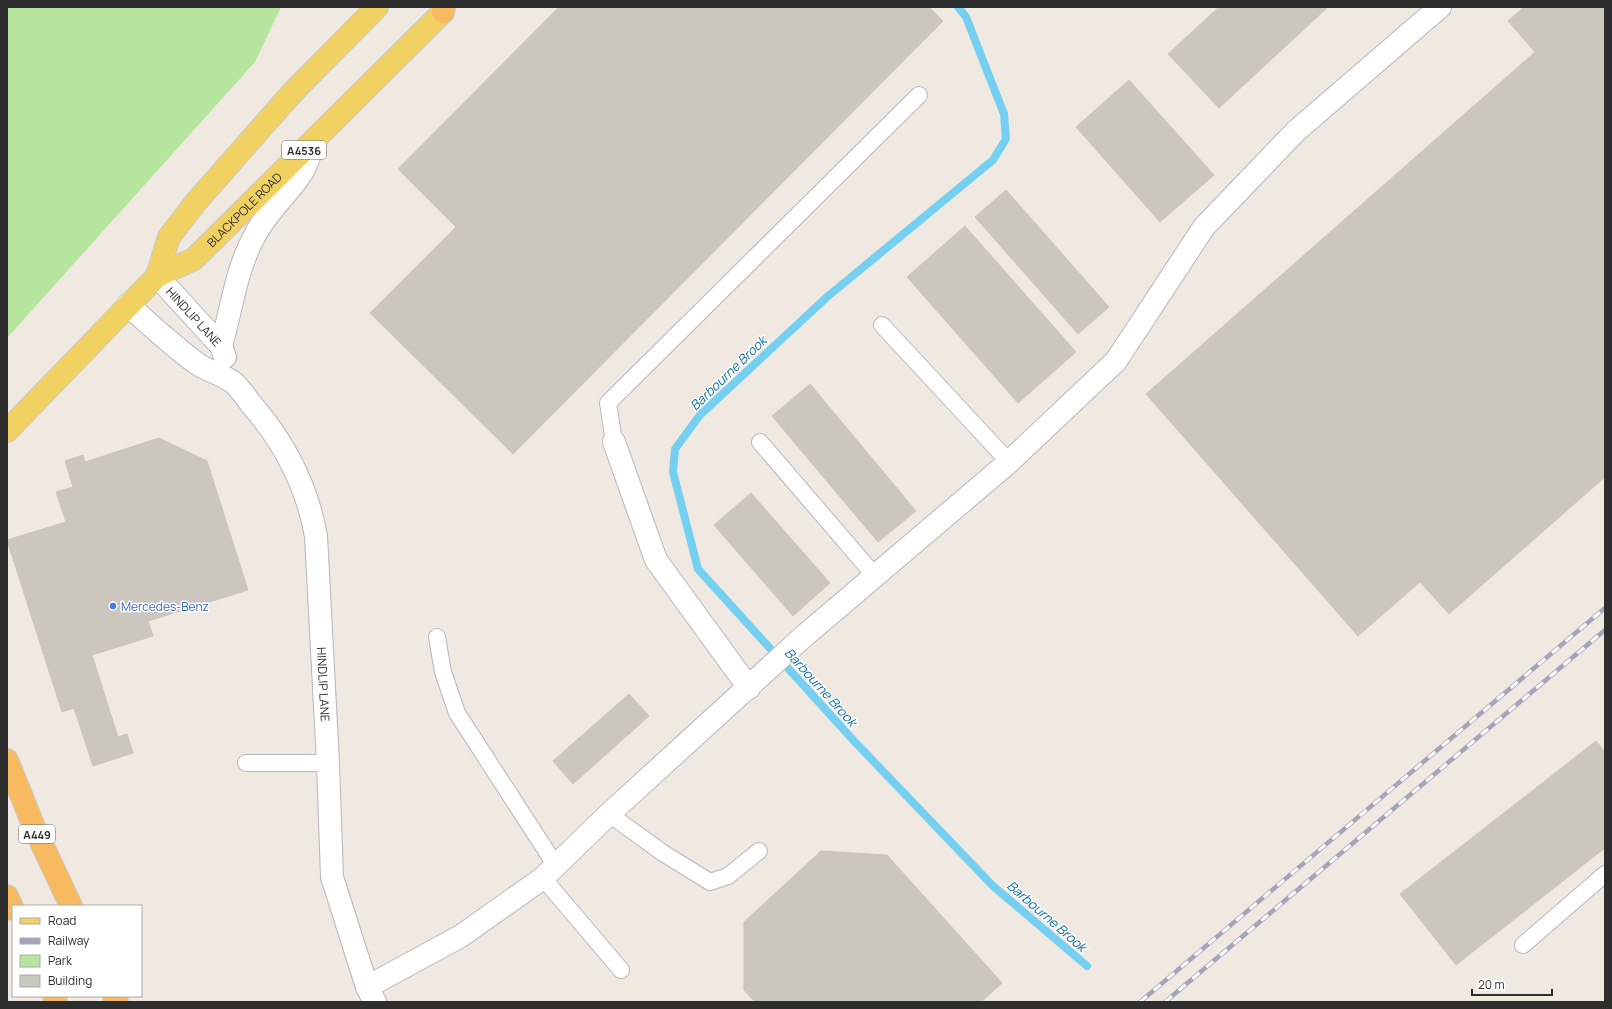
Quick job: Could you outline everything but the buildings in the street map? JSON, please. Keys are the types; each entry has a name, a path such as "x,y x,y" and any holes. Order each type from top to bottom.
{"highway":[{"name":"A449","path":"7,760 34,827 71,905"},
{"path":"7,896 12,907"}],"main road":[{"name":"BLACKPOLE ROAD","path":"157,276 169,237 196,202 293,92 376,7"},
{"name":"BLACKPOLE ROAD","path":"7,432 157,276 194,259 444,10"}],"street":[{"path":"371,994 461,936 550,872 609,814 749,688 803,637 1008,462 1116,361 1204,228 1296,131 1440,7"},
{"path":"221,346 231,312 238,273 245,253 256,233 302,172 315,139"},
{"name":"HINDLIP LANE","path":"157,276 221,346 233,382 264,418 289,456 303,486 311,510 316,536 328,763 332,877 371,994"},
{"name":"HINDLIP LANE","path":"128,305 197,364 233,382"},
{"path":"614,442 656,560 749,688"}],"lane":[{"path":"614,442 608,403 919,95"},
{"path":"882,325 1008,462"},
{"path":"760,442 875,576"},
{"path":"437,637 443,672 458,713 550,872 620,970"},
{"path":"246,763 328,763"},
{"path":"609,814 663,853 710,882 728,876 759,851"},
{"path":"1523,945 1605,874"}],"green space":[{"path":"7,7 281,7 255,62 7,338"}],"waterway":[{"name":"Barbourne Brook","path":"958,7 966,17 1004,114 1006,139 993,160 827,297 700,415 675,449 673,472 698,569 854,741 993,886 1087,966"}],"railway":[{"path":"1140,1002 1605,608"},
{"path":"1165,1002 1605,630"}],"place":[{"name":"Mercedes-Benz","path":"113,606"}]}
